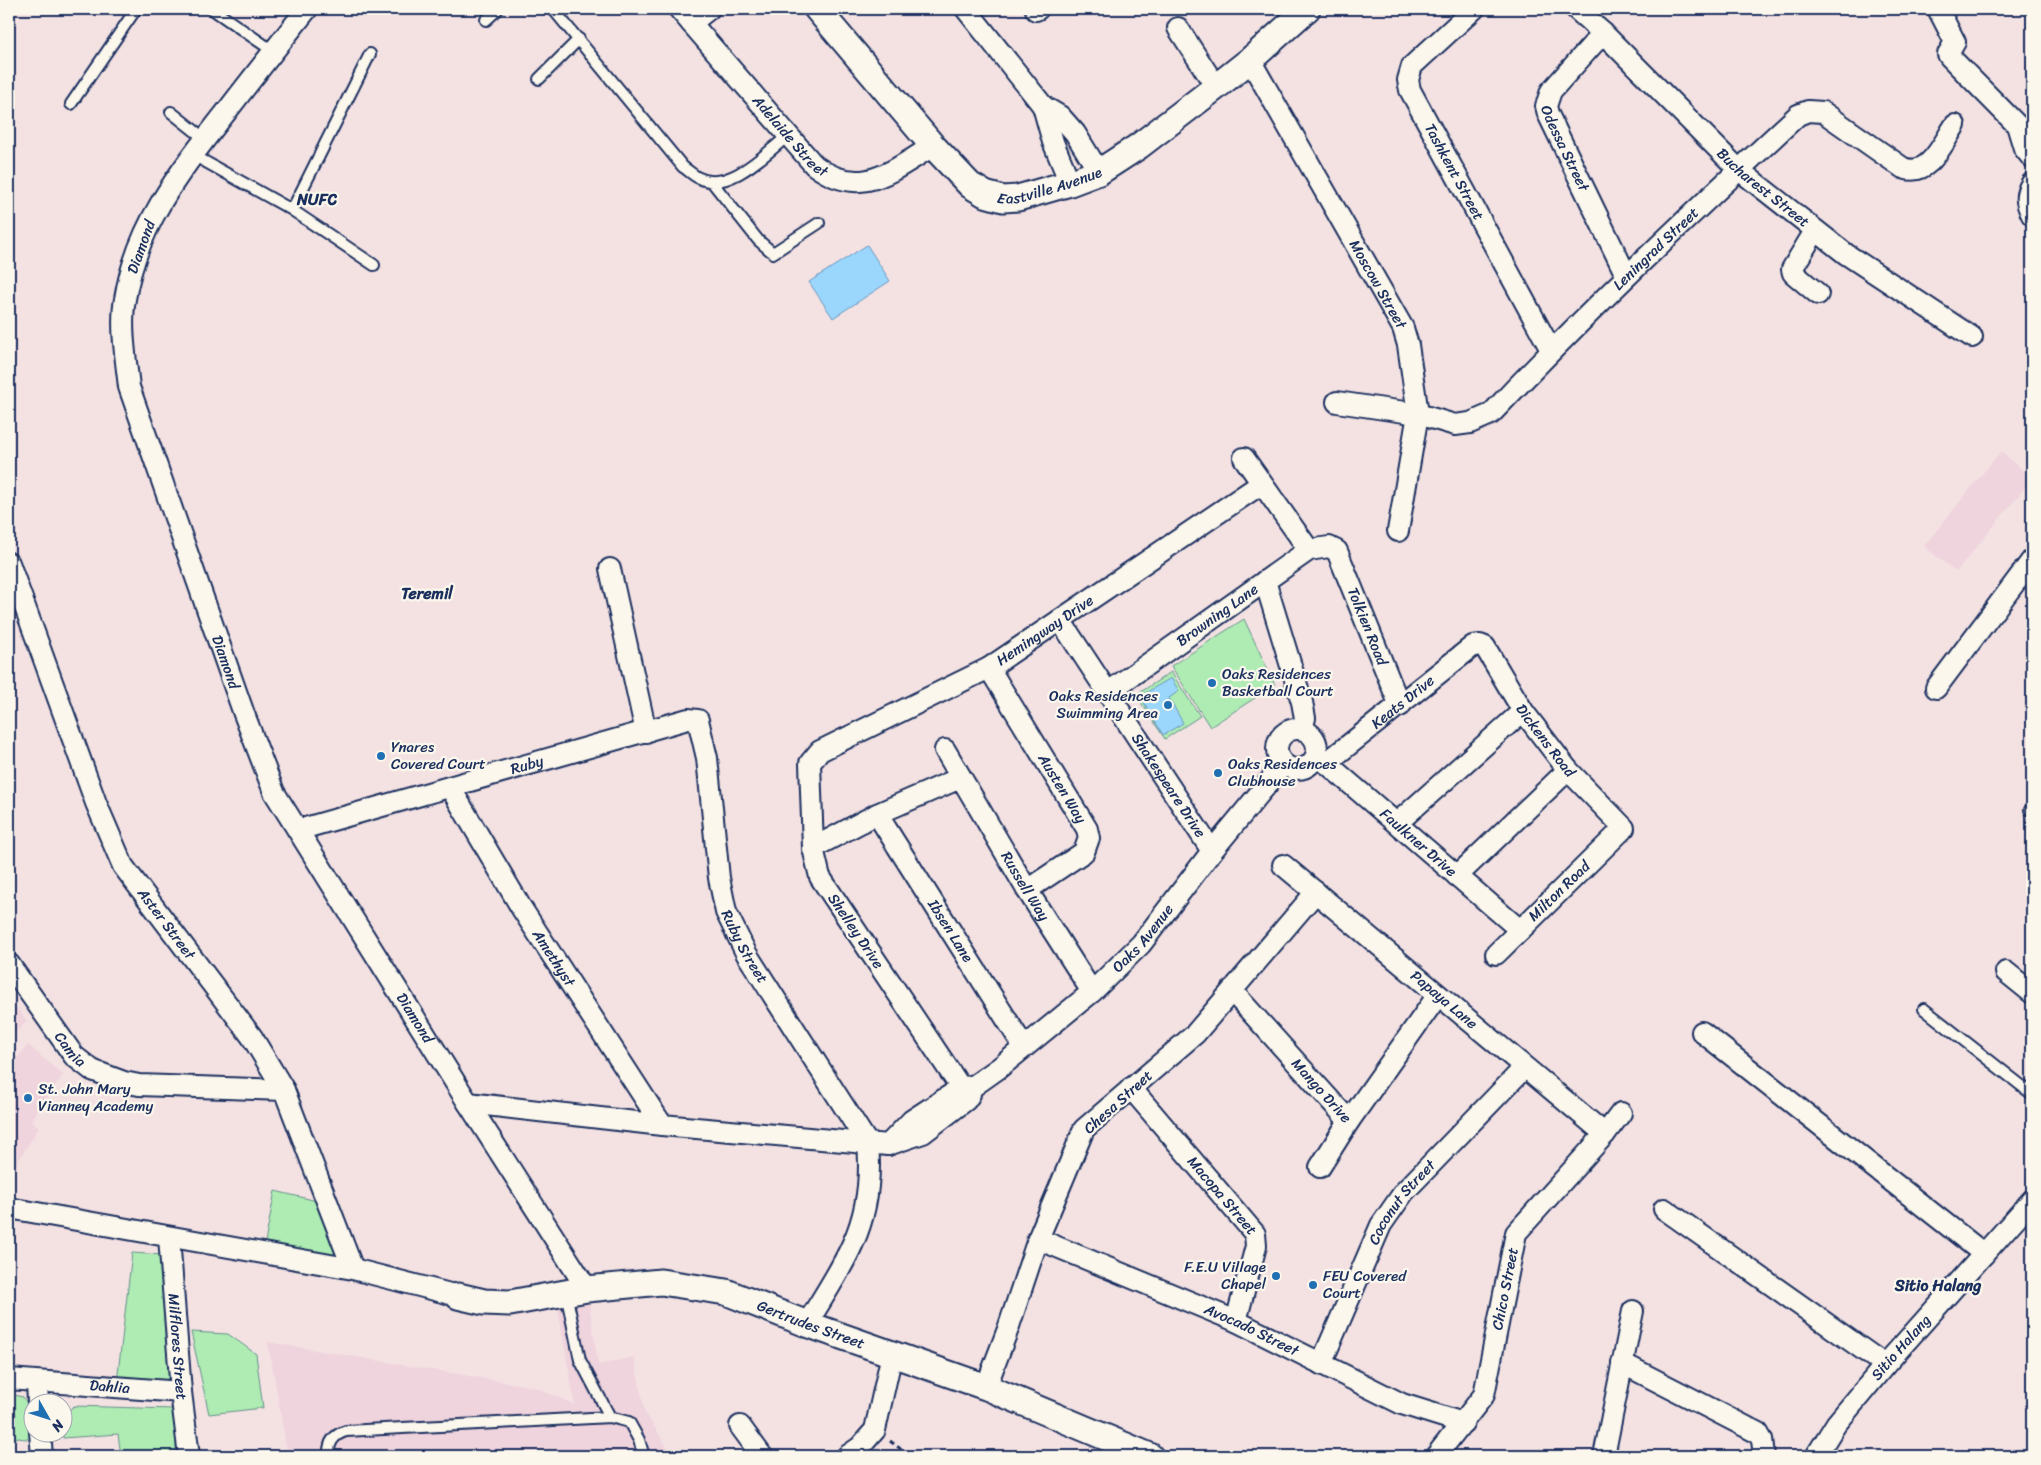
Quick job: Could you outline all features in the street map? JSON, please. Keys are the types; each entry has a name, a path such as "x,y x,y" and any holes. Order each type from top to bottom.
{"street":[{"name":"Diamond","path":"306,9 192,155 157,207 134,259 124,301 125,352 129,387 244,714 274,792 468,1103 577,1291"},
{"path":"685,16 709,9"},
{"name":"Eastville Avenue","path":"818,9 933,146 970,186 1003,199 1018,198 1070,184 1099,172 1139,146 1216,87 1250,60 1307,9"},
{"path":"966,9 1042,106 1053,142 1070,184"},
{"name":"Tashkent Street","path":"1474,9 1412,66 1408,80 1410,90 1551,350"},
{"name":"Bucharest Street","path":"1576,9 1603,33 1739,170 1846,254 1972,337"},
{"path":"1938,9 1955,42 1948,54 1949,56 2017,125 2024,148 2032,158"},
{"name":"Adelaide Street","path":"685,16 814,165 835,178 855,183 881,178 933,146"},
{"path":"1178,28 1216,87"},
{"name":"Odessa Street","path":"1603,33 1551,91 1546,106 1548,114 1626,275"},
{"name":"Moscow Street","path":"1250,60 1403,328 1408,346 1418,414 1398,532"},
{"path":"1042,106 1060,116 1075,133 1099,172"},
{"name":"Leningrad Street","path":"1337,402 1418,414 1454,425 1483,419 1491,414 1551,350 1626,275 1798,115 1808,110 1823,112 1903,168 1911,171 1925,166 1932,160 1955,125"},
{"path":"2032,183 2027,192 2026,203 2032,215"},
{"path":"1815,231 1792,269 1793,273 1818,294"},
{"path":"1244,458 1309,550"},
{"name":"Hemingway Drive","path":"815,755 869,726 989,668 1261,484"},
{"name":"Tolkien Road","path":"1309,550 1332,548 1337,551 1400,706"},
{"name":"Browning Lane","path":"1107,693 1309,550"},
{"path":"1936,688 2032,560"},
{"name":"Aster Street","path":"9,563 96,803 123,866 252,1037 284,1090 354,1269"},
{"path":"610,569 646,732"},
{"path":"1265,581 1302,702 1305,718 1302,729"},
{"name":"Shakespeare Drive","path":"1060,620 1212,851"},
{"name":"Keats Drive","path":"1321,759 1400,706 1473,646 1480,645"},
{"name":"Dickens Road","path":"1480,645 1485,648 1524,711 1568,770 1624,828"},
{"name":"Austen Way","path":"989,668 1088,829 1089,838 1084,852 1027,890"},
{"path":"1398,823 1524,711"},
{"name":"Ruby","path":"298,830 688,719 698,720"},
{"name":"Ruby Street","path":"698,720 707,758 719,878 726,912 746,953 868,1144"},
{"path":"1302,729 1315,739 1321,759 1299,769 1291,768 1284,764 1280,758 1278,743 1287,732 1302,729"},
{"name":"Russell Way","path":"944,750 1027,890 1092,992"},
{"name":"Shelley Drive","path":"815,755 810,764 813,848 820,877 968,1086"},
{"name":"Faulkner Drive","path":"1321,759 1398,823 1520,930"},
{"name":"Oaks Avenue","path":"468,1103 662,1125 868,1144 888,1145 923,1133 966,1100 968,1086 1024,1047 1092,992 1141,944 1212,851 1284,764"},
{"path":"1457,876 1568,770"},
{"path":"813,848 877,814 960,778"},
{"name":"Amethyst","path":"450,788 522,909 662,1125"},
{"name":"Ibsen Lane","path":"877,814 1024,1047"},
{"name":"Milton Road","path":"1496,954 1624,828"},
{"name":"Papaya Lane","path":"1283,865 1605,1134"},
{"name":"Chesa Street","path":"986,1387 1008,1329 1038,1239 1084,1130 1195,1034 1316,892"},
{"name":"Camia","path":"9,964 74,1056 92,1070 139,1086 284,1090"},
{"path":"2006,972 2032,992"},
{"name":"Mango Drive","path":"1232,991 1349,1120 1438,995"},
{"path":"1702,1032 1984,1254"},
{"name":"Coconut Street","path":"1321,1364 1381,1226 1404,1192 1524,1068"},
{"name":"Macopa Street","path":"1131,1088 1255,1234 1256,1246 1236,1321"},
{"name":"Chico Street","path":"1436,1456 1484,1395 1516,1234 1605,1134 1621,1113"},
{"path":"1320,1167 1349,1120"},
{"path":"807,1324 854,1243 865,1204 870,1169 868,1144"},
{"name":"Sitio Halang","path":"1816,1456 1836,1424 1885,1365 2032,1200"},
{"path":"9,1208 354,1269 458,1296"},
{"path":"1664,1210 1885,1365"},
{"name":"Milflores Street","path":"169,1237 181,1392 189,1456"},
{"name":"Avocado Street","path":"1038,1239 1236,1321 1402,1404 1463,1423"},
{"name":"Gertrudes Street","path":"458,1296 484,1302 510,1303 577,1291 661,1282 726,1292 807,1324 986,1387 1150,1456"},
{"path":"1604,1456 1632,1311"},
{"path":"847,1456 860,1447 875,1430 892,1354"},
{"path":"1622,1363 1758,1433 1762,1440 1764,1456"},
{"name":"Dahlia","path":"9,1380 35,1392"},
{"name":"Dahlia","path":"72,1393 181,1392"},
{"path":"740,1426 762,1456"},
{"path":"41,1442 42,1456"}],"lane":[{"path":"71,104 136,9"},
{"path":"212,9 273,51"},
{"path":"486,20 498,9"},
{"path":"553,9 684,167 700,179 712,182 725,181 737,176 789,135"},
{"path":"539,79 579,39"},
{"path":"292,210 370,54"},
{"path":"171,112 205,139"},
{"path":"192,155 292,210 374,265"},
{"path":"712,182 758,240 773,252 819,223"},
{"path":"1924,1009 2032,1094"},
{"path":"577,1291 580,1360 610,1417"},
{"path":"328,1456 328,1449 332,1439 337,1434 346,1432 610,1417 629,1422 639,1440 644,1456"}],"path":[{"path":"875,1430 910,1456"}],"shaded area":[{"path":"2001,451 2032,479 1956,572 1924,546"},
{"path":"9,998 27,1021 9,1039"},
{"name":"St. John Mary Vianney Academy","path":"28,1045 63,1075 30,1121 39,1127 9,1176 9,1068"},
{"path":"589,1303 598,1365 634,1357 645,1413 673,1456 288,1456 268,1342 534,1387 575,1405 558,1309"}],"green space":[{"name":"Oaks Residences Basketball Court","path":"1244,619 1275,685 1210,727 1171,666"},
{"name":"Oaks Residences Swimming Area","path":"1171,672 1200,716 1165,739 1136,695"},
{"path":"275,1191 317,1201 339,1257 265,1242"},
{"path":"132,1253 164,1255 173,1368 165,1383 117,1382"},
{"path":"191,1332 228,1334 256,1354 263,1408 209,1414"},
{"path":"9,1394 22,1397 22,1438 9,1437"},
{"path":"74,1406 173,1409 177,1456 121,1456 118,1434 72,1437 72,1408"}],"water":[{"path":"867,245 890,281 833,318 809,282"},
{"path":"1171,678 1179,691 1169,698 1183,723 1163,735 1140,696"}],"place":[{"name":"Oaks Residences Basketball Court","path":"1212,683"},
{"name":"Oaks Residences Swimming Area","path":"1168,705"},
{"name":"Ynares Covered Court","path":"381,756"},
{"name":"Oaks Residences Clubhouse","path":"1218,773"},
{"name":"St. John Mary Vianney Academy","path":"28,1098"},
{"name":"F.E.U Village Chapel","path":"1276,1276"},
{"name":"FEU Covered Court","path":"1313,1285"}],"district":[{"name":"NUFC","path":"317,199"},
{"name":"Teremil","path":"427,593"},
{"name":"Sitio Halang","path":"1938,1285"}]}
